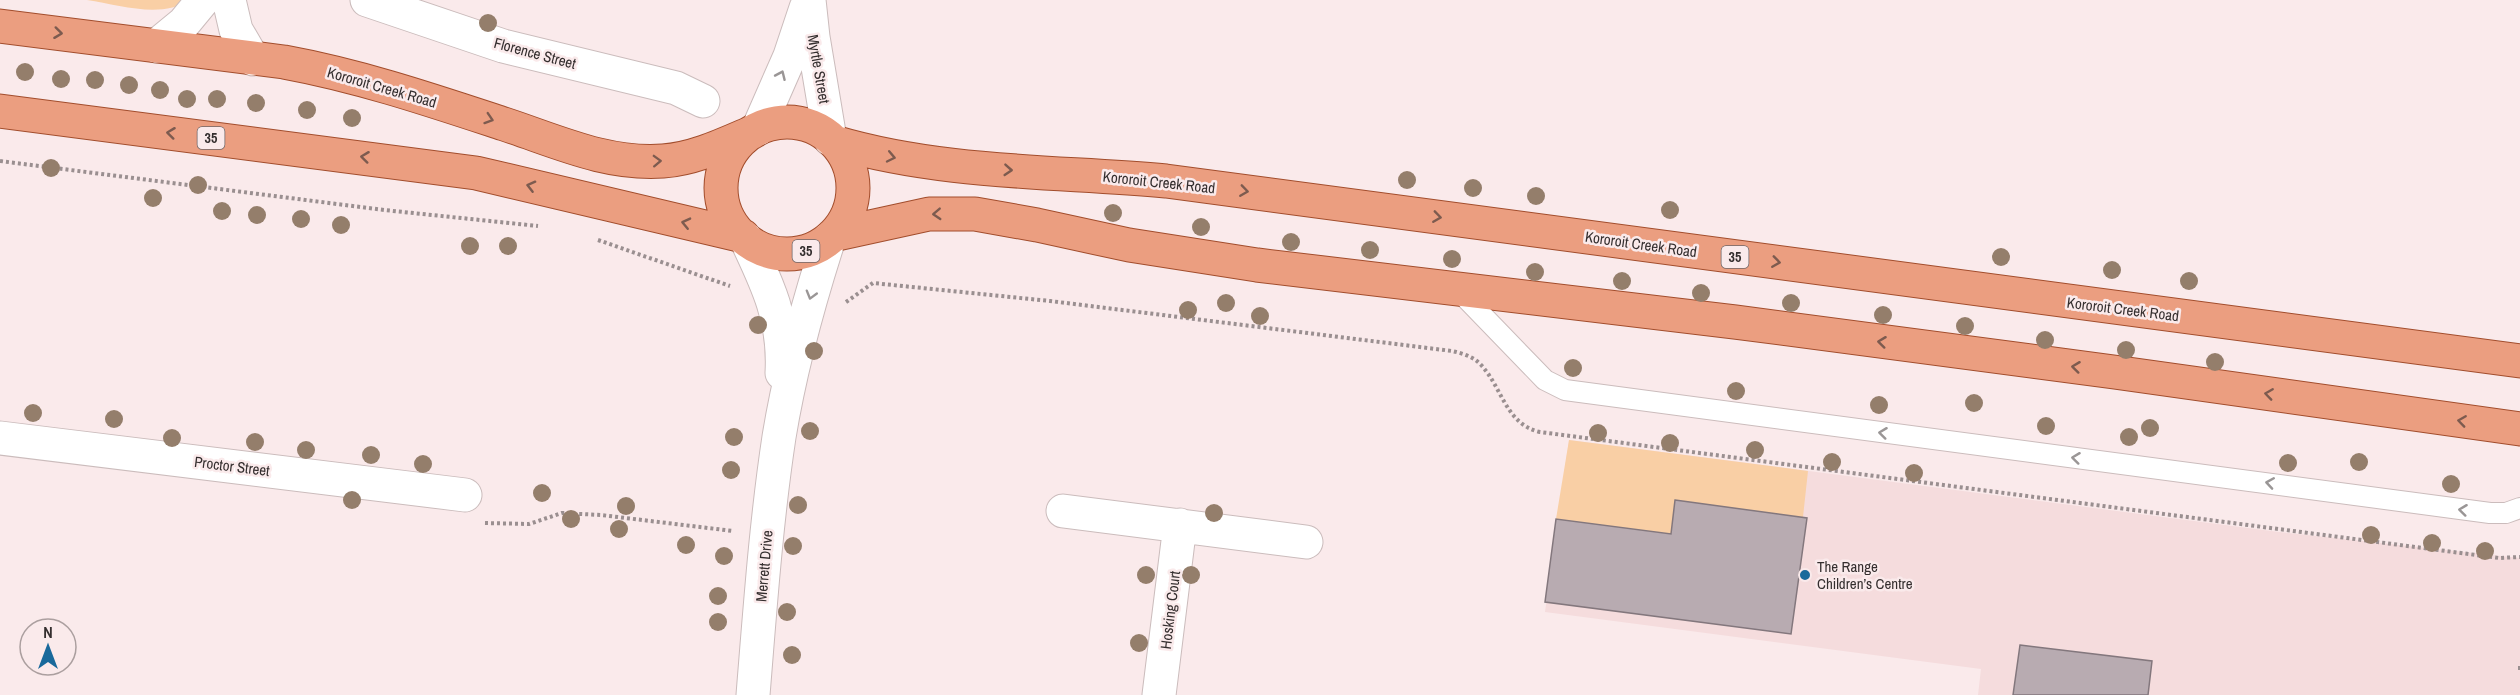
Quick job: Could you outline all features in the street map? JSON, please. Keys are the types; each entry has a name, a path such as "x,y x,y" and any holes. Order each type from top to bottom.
{"main road":[{"name":"Kororoit Creek Road","path":"0,26 319,69 390,87 576,149 616,159 664,161 680,158 704,152 756,130"},
{"name":"35","path":"0,111 476,173 745,238 769,251 794,253 806,250 831,237 929,214 975,214 1246,264 1456,288 2102,370 2520,429"},
{"name":"35","path":"756,130 790,122 812,127 832,140 846,159 853,188 845,218 831,237"},
{"path":"745,238 729,219 721,187 725,165 730,155 744,138 756,130"},
{"name":"Kororoit Creek Road","path":"832,140 904,160 950,166 1178,183 2516,363"}],"street":[{"path":"156,46 184,23 203,0"},
{"path":"229,0 236,30 253,59"},
{"name":"Florence Street","path":"367,0 503,46 668,85 703,101"},
{"name":"Myrtle Street","path":"756,130 790,56 809,0"},
{"name":"Myrtle Street","path":"809,0 813,37 832,140"},
{"name":"Merrett Drive","path":"779,438 809,301 831,237"},
{"name":"Merrett Drive","path":"745,238 772,297 780,330 783,365 779,438 766,534 753,695"},
{"name":"Proctor Street","path":"0,438 470,509"},
{"path":"1063,510 1306,542"},
{"name":"Hosking Court","path":"1159,695 1180,525"}],"lane":[{"path":"1456,288 1545,380 1565,390 2478,512 2505,513 2520,508"}],"path":[{"path":"0,161 384,210 540,226"},
{"path":"593,239 722,283 734,288 738,293 772,297"},
{"path":"809,301 840,306 873,283 1452,351 1471,357 1481,364 1513,415 1526,428 1540,432 2488,556 2520,557"},
{"path":"470,509 486,522 530,524 562,513 766,534"}],"shaded area":[{"path":"87,0 190,0 179,6 153,10"},
{"path":"1569,440 2279,532 2520,558 2520,695 1978,695 1981,669 1545,612"},
{"path":"1569,440 1808,471 1803,517 1675,501 1671,534 1556,519"}],"building":[{"path":"1675,500 1807,518 1791,634 1545,602 1556,519 1671,534"},
{"path":"2020,645 2152,661 2148,695 2013,695"}],"place":[{"name":"The Range Children’s Centre","path":"1805,575"}]}
